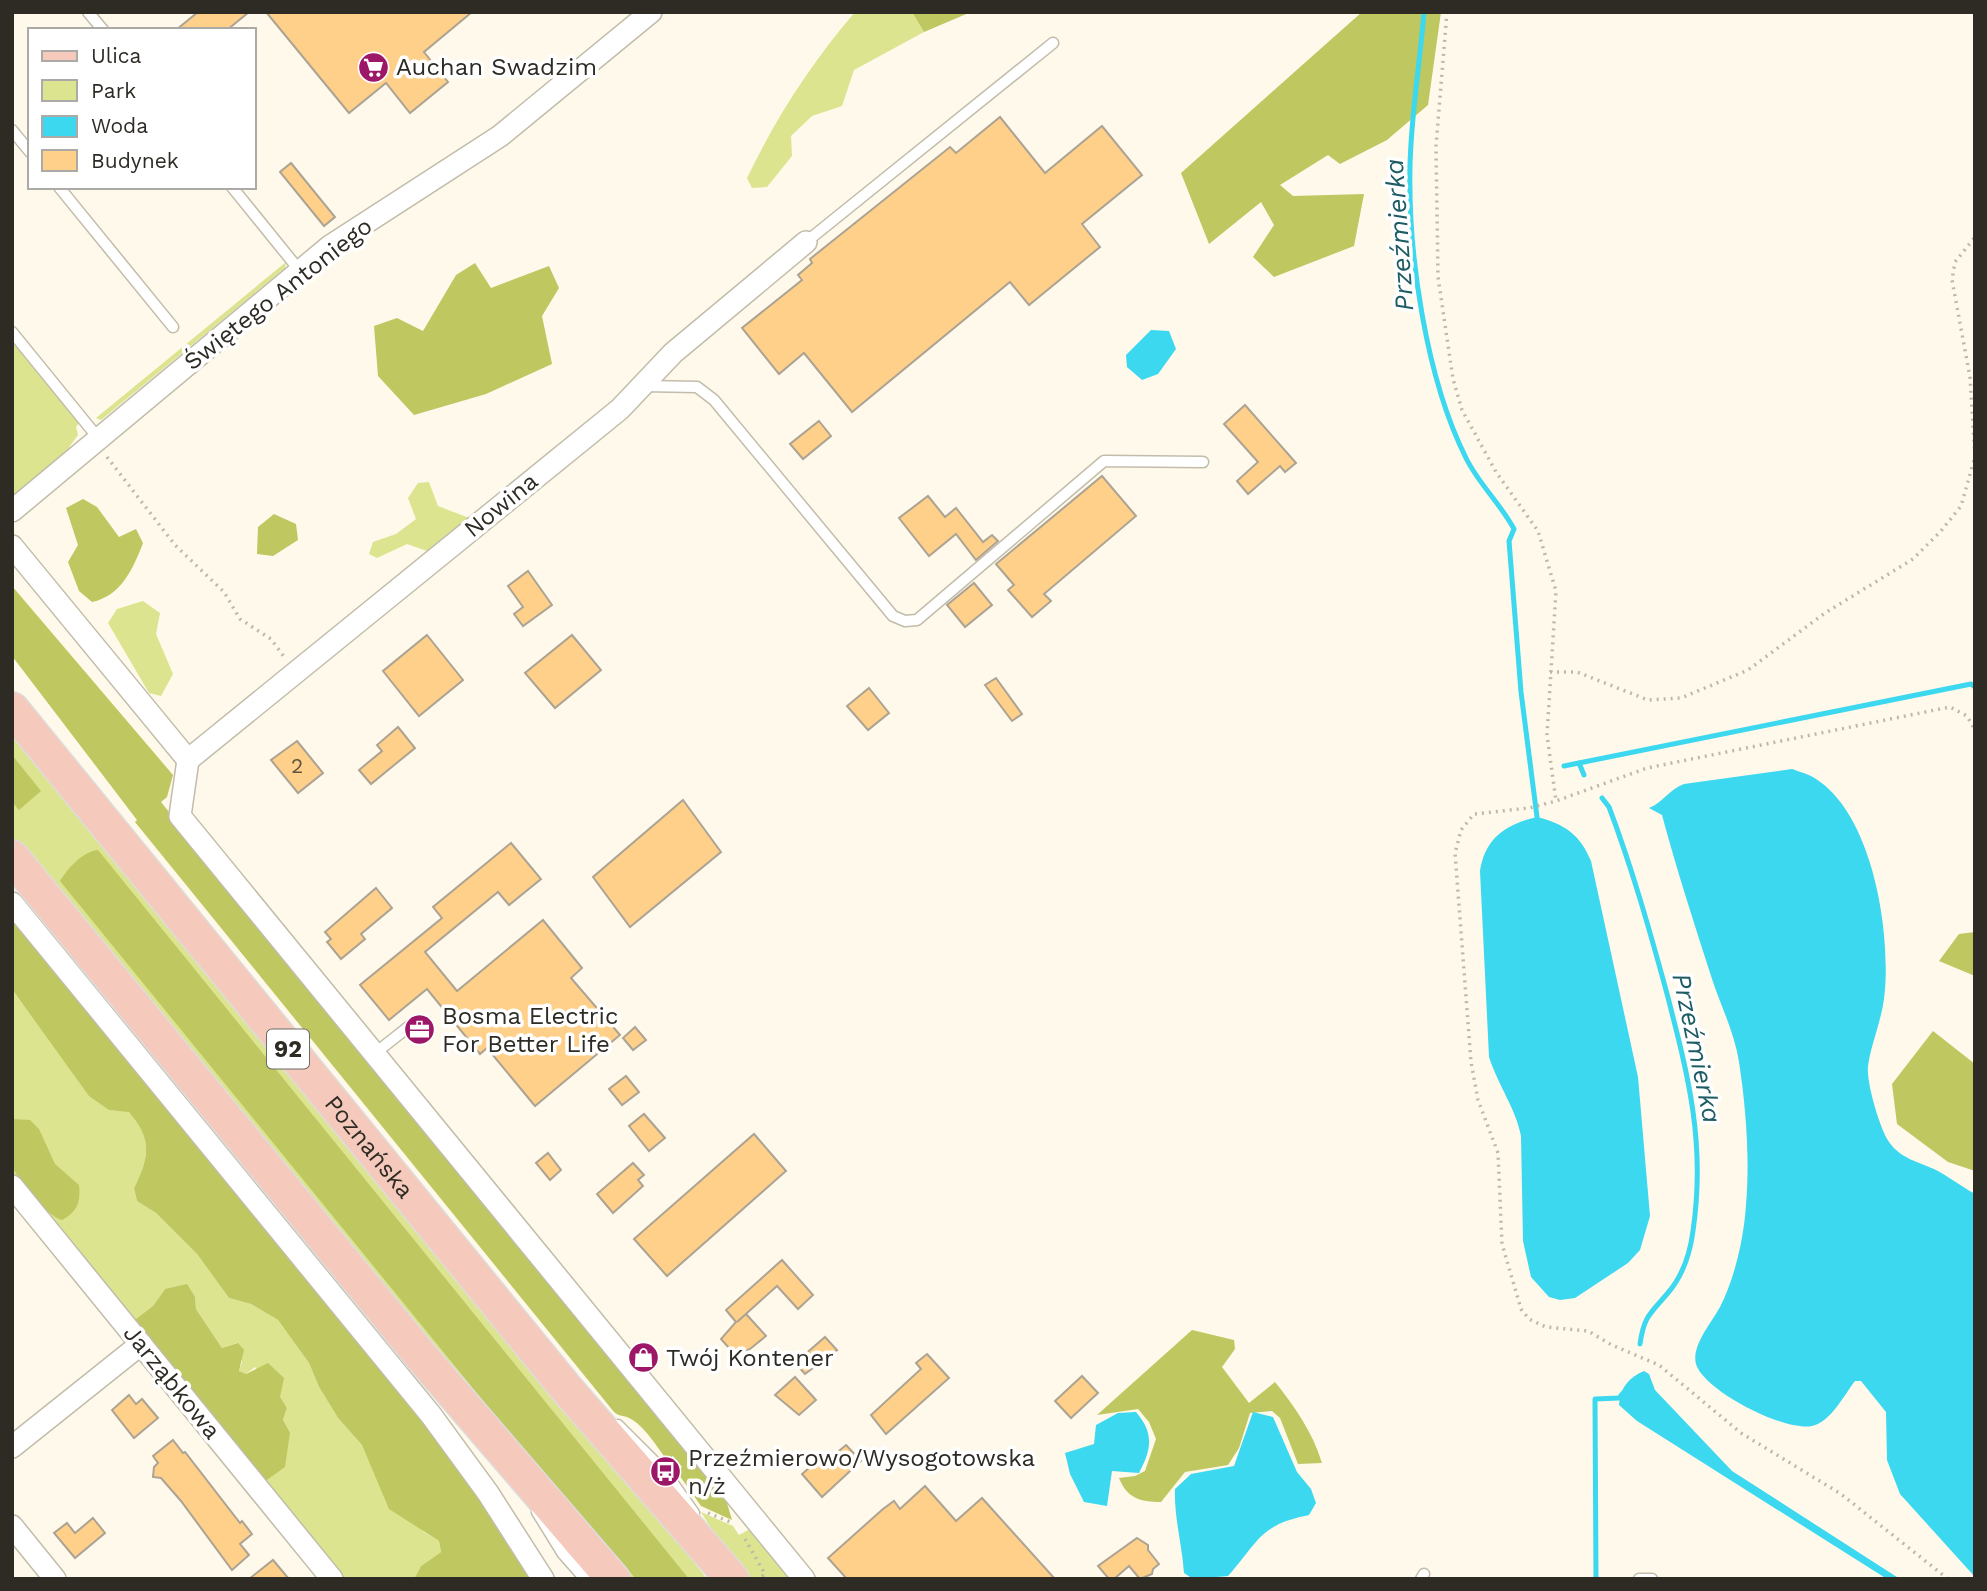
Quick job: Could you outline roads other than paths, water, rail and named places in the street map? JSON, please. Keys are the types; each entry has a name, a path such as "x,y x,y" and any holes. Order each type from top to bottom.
{"main road":[{"name":"Poznańska","path":"12,709 565,1387 732,1579"},
{"path":"12,857 505,1455 613,1579"}],"street":[{"name":"Świętego Antoniego","path":"12,511 330,246 500,136 651,12"},
{"name":"Nowina","path":"188,760 620,409 673,353 806,242"},
{"path":"12,547 188,760 180,816 804,1579"},
{"path":"12,903 431,1415 488,1493 542,1579"},
{"name":"Jarząbkowa","path":"12,1186 332,1579"},
{"path":"12,1447 141,1344"},
{"path":"12,1526 55,1579"}],"lane":[{"path":"88,12 101,28"},
{"path":"806,242 1053,43"},
{"path":"12,130 28,150"},
{"path":"61,189 173,327"},
{"path":"234,189 300,271"},
{"path":"12,332 99,439"},
{"path":"641,387 677,384 698,387 714,400 893,616 905,621 917,620 1104,461 1203,462"},
{"path":"374,1054 416,1021"},
{"path":"565,1387 620,1426 665,1472 701,1519 732,1579"},
{"path":"505,1455 549,1534 585,1579"},
{"path":"1639,1579 1652,1579"}],"water":[{"path":"1151,330 1169,331 1176,349 1158,374 1142,380 1127,367 1126,355"},
{"path":"1792,769 1813,777 1836,797 1852,820 1875,880 1885,944 1886,973 1883,1008 1869,1058 1868,1073 1871,1094 1882,1127 1889,1142 1898,1152 1975,1194 1975,1577 1900,1494 1887,1460 1886,1412 1861,1381 1855,1381 1825,1419 1812,1426 1800,1426 1766,1416 1729,1397 1702,1375 1696,1364 1699,1342 1725,1296 1741,1244 1747,1188 1745,1115 1739,1062 1731,1032 1662,815 1649,808 1684,784"},
{"path":"1537,817 1570,832 1582,844 1591,861 1638,1077 1650,1216 1640,1250 1628,1263 1575,1298 1560,1300 1549,1297 1531,1277 1523,1241 1521,1136 1489,1057 1480,871 1487,850 1499,834 1507,828"},
{"path":"1644,1371 1649,1374 1655,1390 1732,1471 1900,1579 1887,1579 1637,1421 1619,1405 1626,1384"},
{"path":"1136,1412 1146,1427 1149,1441 1147,1456 1139,1473 1112,1471 1107,1506 1084,1502 1070,1474 1065,1453 1094,1444 1096,1425 1118,1413"},
{"path":"1253,1412 1273,1417 1297,1472 1311,1489 1316,1503 1309,1515 1280,1524 1261,1536 1228,1576 1193,1579 1184,1573 1175,1489 1191,1474 1234,1466"}],"waterway":[{"name":"Przeźmierka","path":"1424,12 1410,166 1416,276 1430,354 1452,426 1471,467 1514,529 1509,541 1521,692 1537,817"},
{"path":"1579,763 1971,684 1975,687"},
{"name":"Przeźmierka","path":"1564,766 1579,763 1584,775"},
{"name":"Przeźmierka","path":"1602,798 1609,807 1625,853 1660,967 1688,1080 1696,1138 1696,1199 1690,1248 1677,1280 1646,1321 1640,1344"},
{"name":"Przeźmierka","path":"1596,1579 1595,1399 1619,1398 1623,1393"}],"place":[{"name":"Auchan Swadzim","path":"373,67"},
{"name":"Bosma Electric For Better Life","path":"419,1030"},
{"name":"Twój Kontener","path":"643,1358"},
{"name":"Przeźmierowo/Wysogotowska n/ż","path":"665,1472"}]}
